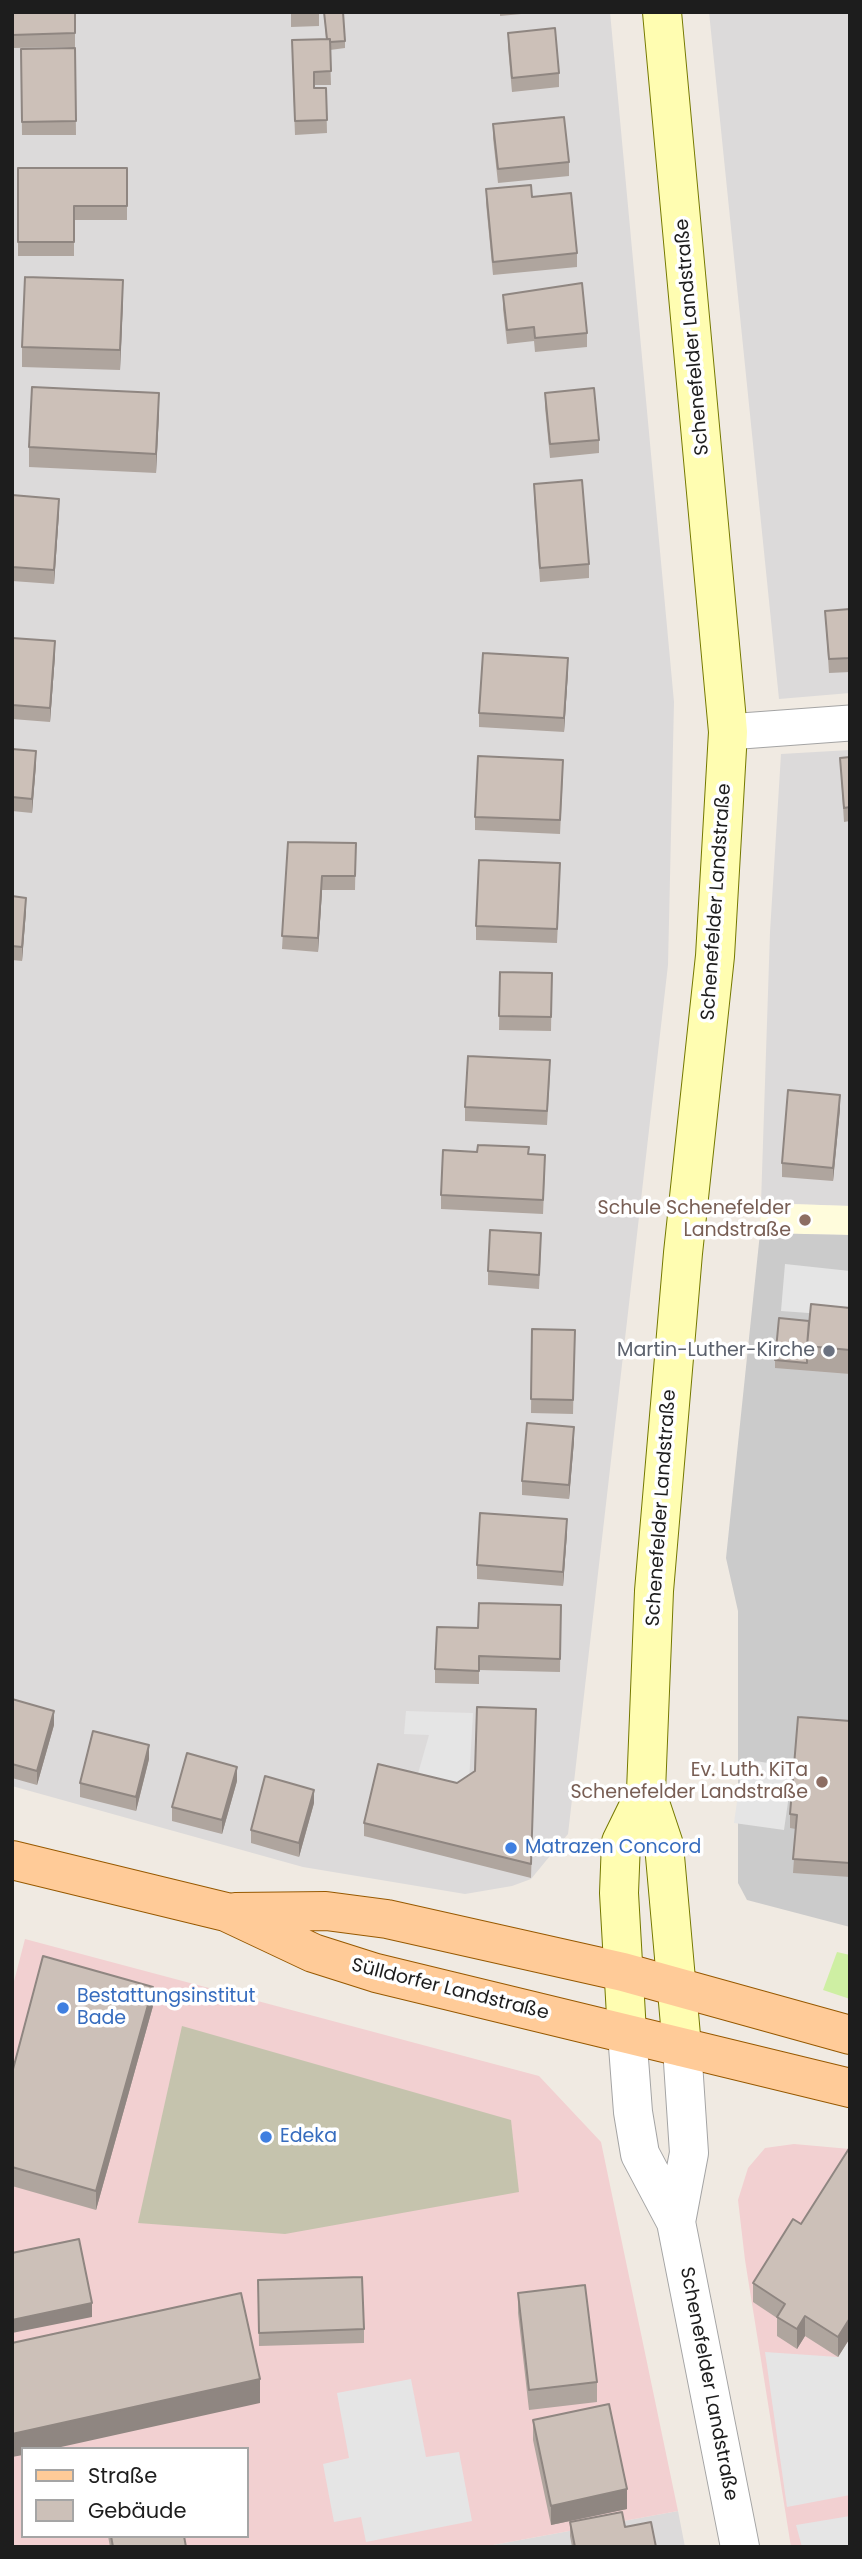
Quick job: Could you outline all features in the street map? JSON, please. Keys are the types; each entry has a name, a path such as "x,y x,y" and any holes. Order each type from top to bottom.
{"main road":[{"name":"Schenefelder Landstraße","path":"662,12 728,732 715,956 683,1253 654,1591 646,1791 664,1845 682,2047"},
{"name":"Schenefelder Landstraße","path":"627,2034 619,1893 621,1842 646,1791"},
{"name":"Sülldorfer Landstraße","path":"12,1860 226,1912 313,1953 376,1973 850,2088"},
{"name":"Sülldorfer Landstraße","path":"226,1912 326,1911 387,1919 675,1985 850,2035"}],"street":[{"path":"728,732 850,723"},
{"name":"Schenefelder Landstraße","path":"627,2034 640,2154 676,2222 740,2547"},
{"name":"Schenefelder Landstraße","path":"676,2222 689,2153 682,2047"}],"shaded area":[{"path":"12,12 610,12 674,702 668,965 568,1834 531,1879 512,1886 465,1894 303,1867 12,1786"},
{"path":"709,12 850,12 850,693 779,699"},
{"path":"850,750 850,1206 761,1203 770,932 781,754"},
{"name":"Schule Schenefelder Landstraße","path":"761,1203 850,1206 850,1235 760,1233"},
{"path":"760,1233 850,1235 850,1927 747,1900 738,1883 738,1611 726,1558"},
{"path":"785,1264 850,1271 850,1316 781,1311"},
{"path":"406,1711 473,1713 469,1781 457,1790 417,1777 429,1735 404,1734"},
{"path":"743,1759 793,1767 784,1830 734,1823"},
{"path":"25,1939 539,2076 601,2142 678,2511 482,2547 12,2547 12,1989"},
{"path":"182,2026 511,2120 519,2192 285,2234 138,2223"},
{"path":"794,2144 850,2149 850,2547 791,2547 745,2260 738,2200 748,2168 765,2148"},
{"path":"850,2338 850,2495 787,2507 765,2352 838,2357"},
{"path":"411,2379 426,2457 459,2452 472,2521 366,2542 361,2517 334,2522 323,2464 349,2458 337,2393"},
{"path":"678,2511 685,2547 482,2547"},
{"path":"850,2516 850,2547 802,2547 796,2525"}],"green space":[{"path":"837,1952 850,1955 850,1999 823,1990"}],"building":[{"path":"12,12 75,12 75,33 12,35"},
{"path":"324,12 343,12 345,41 330,42 330,39 327,39"},
{"path":"555,28 559,73 512,78 508,33"},
{"path":"330,39 331,71 314,72 314,88 326,88 327,120 295,121 292,40"},
{"path":"75,48 76,121 22,122 21,49"},
{"path":"564,117 569,162 498,169 493,124"},
{"path":"18,168 127,168 127,206 74,206 74,242 18,242"},
{"path":"531,185 532,197 571,193 577,253 493,262 486,189"},
{"path":"25,277 123,280 120,350 22,347"},
{"path":"582,283 587,333 535,338 534,327 507,330 503,295"},
{"path":"32,387 159,393 156,454 29,447"},
{"path":"594,388 599,440 550,444 545,393"},
{"path":"582,480 589,564 540,568 534,484"},
{"path":"12,495 59,499 54,570 12,567"},
{"path":"850,609 850,658 829,659 825,611"},
{"path":"12,638 55,641 50,708 12,705"},
{"path":"483,653 568,658 564,718 479,713"},
{"path":"12,749 36,751 32,799 12,797"},
{"path":"478,756 563,760 560,820 475,817"},
{"path":"850,757 850,807 844,808 840,758"},
{"path":"288,842 356,843 355,876 322,876 318,938 282,936"},
{"path":"479,860 560,863 557,929 476,926"},
{"path":"12,896 26,898 22,947 12,946"},
{"path":"500,972 552,973 551,1017 499,1016"},
{"path":"468,1056 550,1060 547,1111 465,1107"},
{"path":"788,1090 840,1095 833,1168 782,1163"},
{"path":"478,1145 529,1147 528,1154 545,1155 543,1200 441,1195 443,1150 477,1152"},
{"path":"490,1230 541,1233 539,1275 488,1271"},
{"path":"811,1304 850,1308 850,1350 807,1346"},
{"path":"779,1318 809,1321 807,1363 775,1360"},
{"path":"532,1329 575,1330 573,1400 531,1399"},
{"path":"527,1423 574,1427 569,1485 522,1481"},
{"path":"480,1513 567,1519 563,1572 477,1565"},
{"path":"479,1603 561,1605 560,1659 479,1656 479,1671 435,1669 437,1627 478,1628"},
{"path":"12,1699 54,1711 37,1771 12,1764"},
{"path":"477,1707 536,1709 531,1864 364,1823 378,1764 457,1783 475,1771"},
{"name":"Ev. Luth. KiTa Schenefelder Landstraße","path":"798,1717 850,1721 850,1863 793,1859 797,1815 790,1814"},
{"path":"93,1731 149,1745 136,1797 80,1783"},
{"path":"187,1753 237,1767 222,1820 172,1807"},
{"path":"265,1776 314,1790 299,1843 251,1830"},
{"path":"43,1956 153,1987 96,2191 12,2167 12,2073"},
{"path":"850,2147 850,2318 838,2337 805,2316 797,2329 777,2317 785,2304 753,2283 793,2219 801,2224"},
{"path":"79,2239 92,2303 12,2320 12,2253"},
{"path":"362,2277 364,2329 259,2333 258,2280"},
{"path":"585,2285 597,2382 529,2390 518,2293"},
{"path":"241,2293 260,2379 12,2434 12,2343"},
{"path":"609,2404 627,2489 551,2506 533,2420"},
{"path":"622,2512 625,2527 651,2522 656,2547 575,2547 570,2522"},
{"path":"111,2538 184,2538 186,2547 113,2547"}],"place":[{"name":"Schule Schenefelder Landstraße","path":"805,1220"},
{"name":"Martin-Luther-Kirche","path":"829,1351"},
{"name":"Ev. Luth. KiTa Schenefelder Landstraße","path":"822,1782"},
{"name":"Matrazen Concord","path":"511,1848"},
{"name":"Bestattungsinstitut Bade","path":"63,2008"},
{"name":"Edeka","path":"266,2137"}]}
